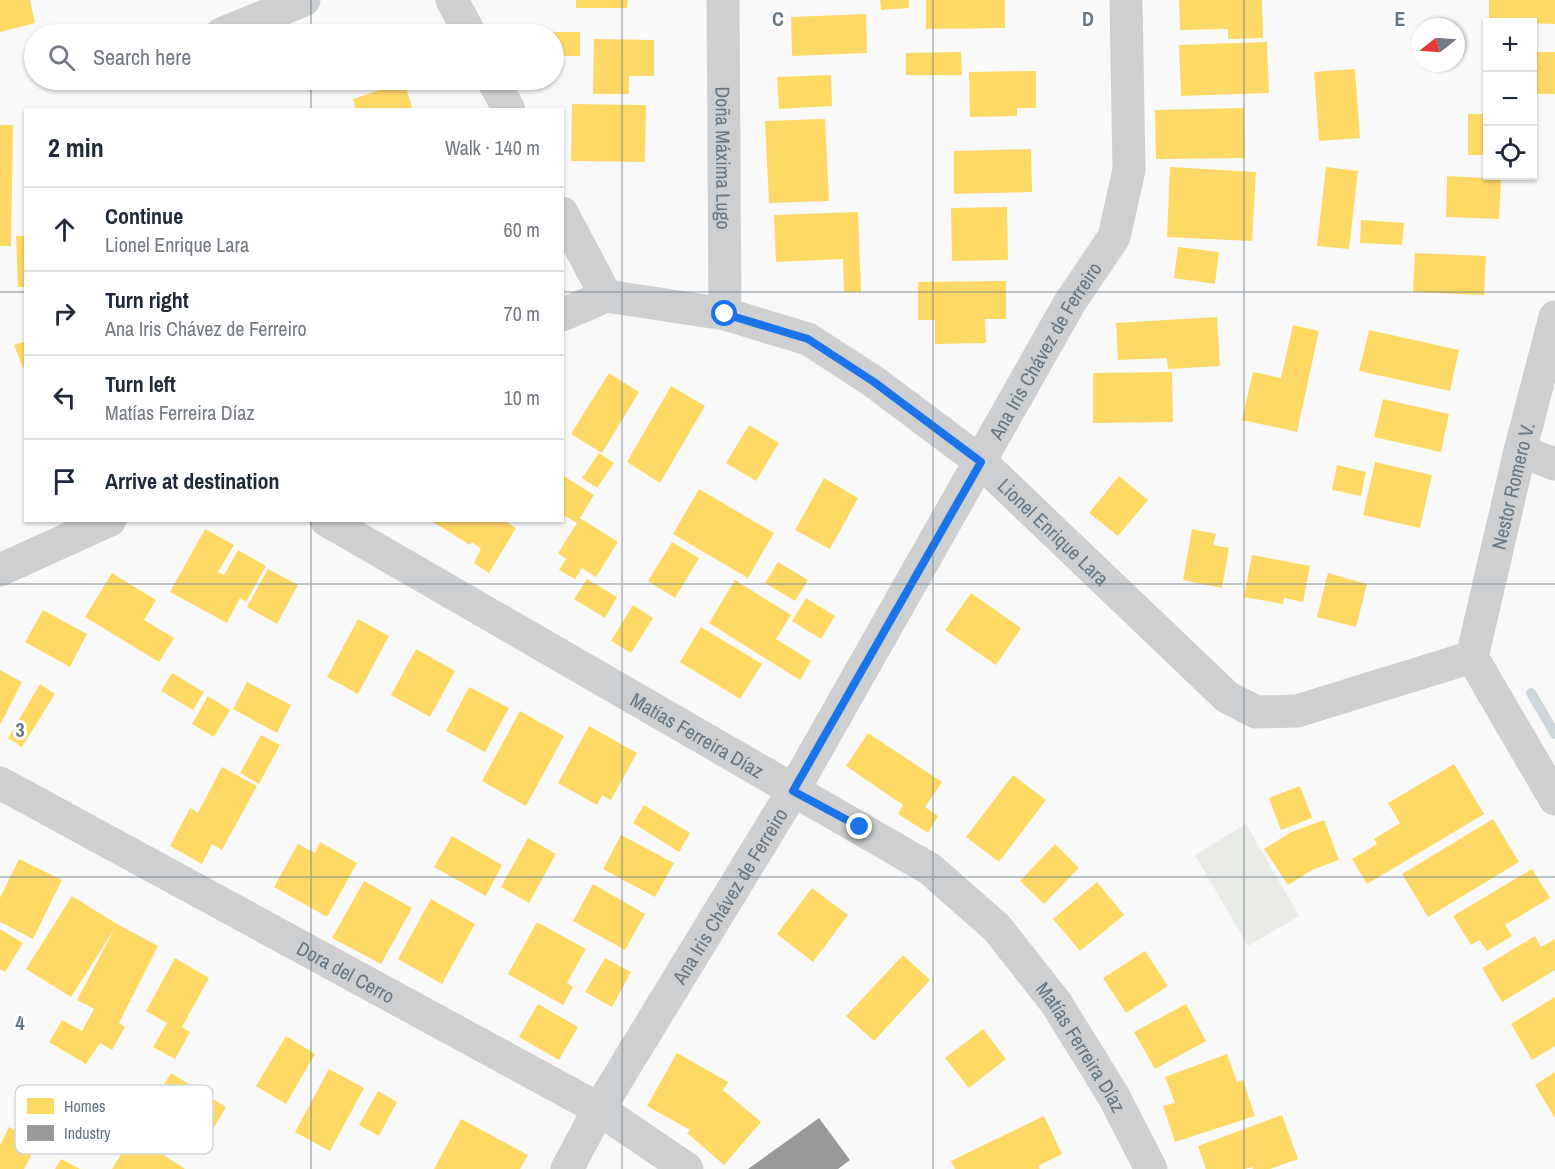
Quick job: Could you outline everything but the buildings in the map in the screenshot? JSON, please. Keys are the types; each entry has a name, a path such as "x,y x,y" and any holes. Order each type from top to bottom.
{"street":[{"path":"245,24 304,0"},
{"path":"452,0 465,24"},
{"name":"Doña Máxima Lugo","path":"723,0 725,314"},
{"name":"Ana Iris Chávez de Ferreiro","path":"567,1169 599,1109 793,791 1069,304 1114,237 1129,170 1126,0"},
{"path":"498,90 508,108"},
{"path":"564,217 606,296 564,314"},
{"name":"Lionel Enrique Lara","path":"606,296 725,314 808,339 874,382 981,462 1227,697 1256,712 1297,711 1472,657"},
{"name":"Nestor Romero V.","path":"1472,657 1520,451 1555,316"},
{"path":"1520,451 1555,464"},
{"path":"0,570 106,522"},
{"name":"Matías Ferreira Díaz","path":"329,522 930,869 997,928 1056,1003 1113,1095 1151,1169"},
{"path":"1472,657 1555,799"},
{"name":"Dora del Cerro","path":"0,783 599,1109 687,1169"}],"shaded area":[{"path":"1246,824 1299,916 1248,946 1195,855"}],"waterway":[{"path":"1531,693 1555,734"}],"route":[{"path":"725,314 808,339 874,382 981,462 793,791 860,827"}]}
